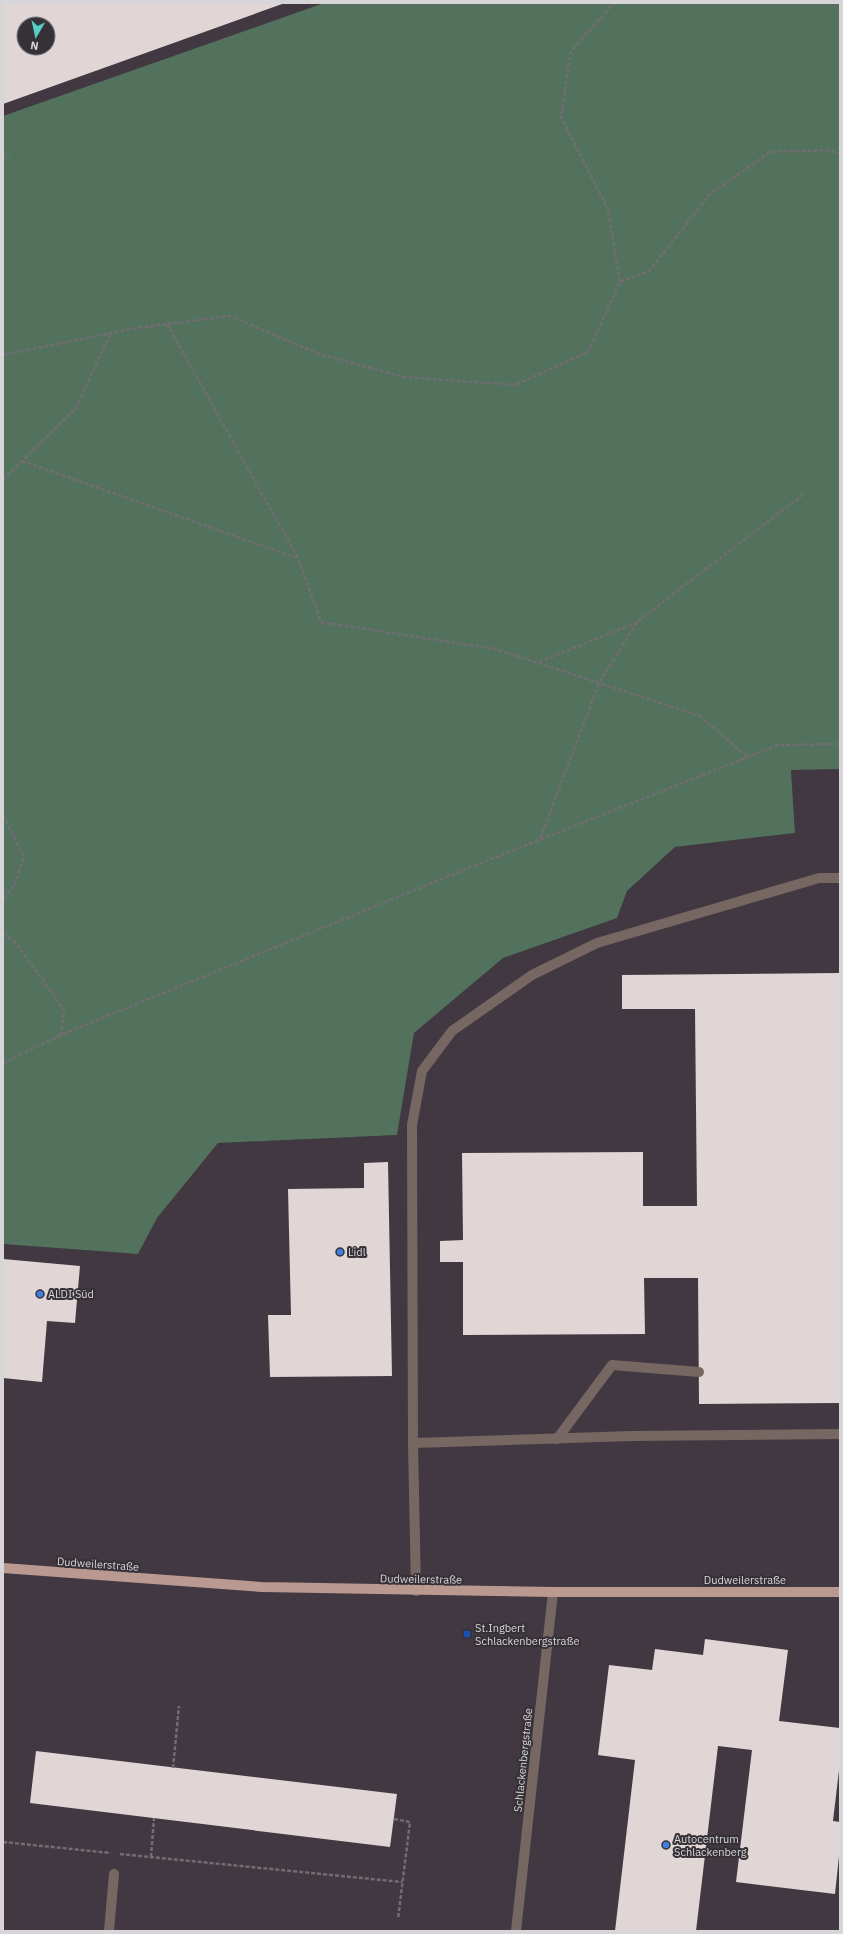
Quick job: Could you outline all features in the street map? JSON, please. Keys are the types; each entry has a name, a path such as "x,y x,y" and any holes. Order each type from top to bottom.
{"main road":[{"name":"Dudweilerstraße","path":"3,1568 262,1587 416,1591 840,1592"}],"street":[{"path":"416,1591 413,1443 412,1125 422,1071 452,1031 532,975 597,943 820,878 840,878"},
{"path":"557,1438 612,1365 699,1372"},
{"path":"413,1443 557,1438 840,1434"},
{"name":"Schlackenbergstraße","path":"516,1931 553,1592"},
{"path":"109,1931 114,1874"}],"path":[{"path":"3,355 136,328 230,316 319,354 404,377 515,385 588,352 620,282 608,209 561,117 571,51 614,3"},
{"path":"620,282 649,271 709,195 770,152 829,150 840,154"},
{"path":"3,158 10,155"},
{"path":"167,324 298,558 321,622 495,649 700,716 748,758"},
{"path":"3,480 76,408 110,334"},
{"path":"22,461 298,558"},
{"path":"538,663 638,621 804,494"},
{"path":"540,839 599,683 638,621"},
{"path":"3,1063 61,1035 540,839 778,745 840,744"},
{"path":"3,815 24,857 15,884 3,899"},
{"path":"3,934 15,942 64,1010 61,1035"},
{"path":"173,1768 179,1706"},
{"path":"151,1857 154,1818"},
{"path":"394,1819 410,1822 398,1919"},
{"path":"3,1842 402,1882"}],"shaded area":[{"path":"3,3 392,3 3,139"},
{"path":"840,769 840,1931 3,1931 3,1244 138,1254 157,1218 218,1143 397,1135 414,1033 503,958 616,918 627,891 675,847 795,833 791,770"}],"green space":[{"path":"324,3 840,3 840,769 791,770 795,833 675,847 627,891 617,918 503,958 414,1033 397,1135 218,1143 157,1218 138,1254 3,1244 3,116"}],"building":[{"path":"3,3 285,3 3,104"},
{"path":"840,973 840,1403 699,1404 698,1278 644,1278 645,1334 463,1335 463,1262 440,1262 440,1241 463,1240 462,1153 643,1152 643,1206 697,1206 695,1009 622,1009 622,975"},
{"name":"Lidl","path":"388,1162 392,1376 270,1377 268,1315 291,1315 288,1189 364,1188 364,1163"},
{"name":"ALDI Süd","path":"3,1259 80,1266 75,1323 47,1321 42,1382 3,1378"},
{"path":"705,1639 788,1650 779,1721 840,1728 840,1762 833,1821 840,1822 840,1847 835,1894 736,1882 752,1750 718,1746 696,1931 615,1931 635,1760 598,1755 609,1665 652,1670 655,1649 703,1655"},
{"path":"36,1751 397,1794 390,1847 30,1803"}],"place":[{"name":"Lidl","path":"340,1252"},
{"name":"ALDI Süd","path":"40,1294"},
{"name":"St.Ingbert Schlackenbergstraße","path":"467,1634"},
{"name":"Autocentrum Schlackenberg","path":"666,1845"}]}
